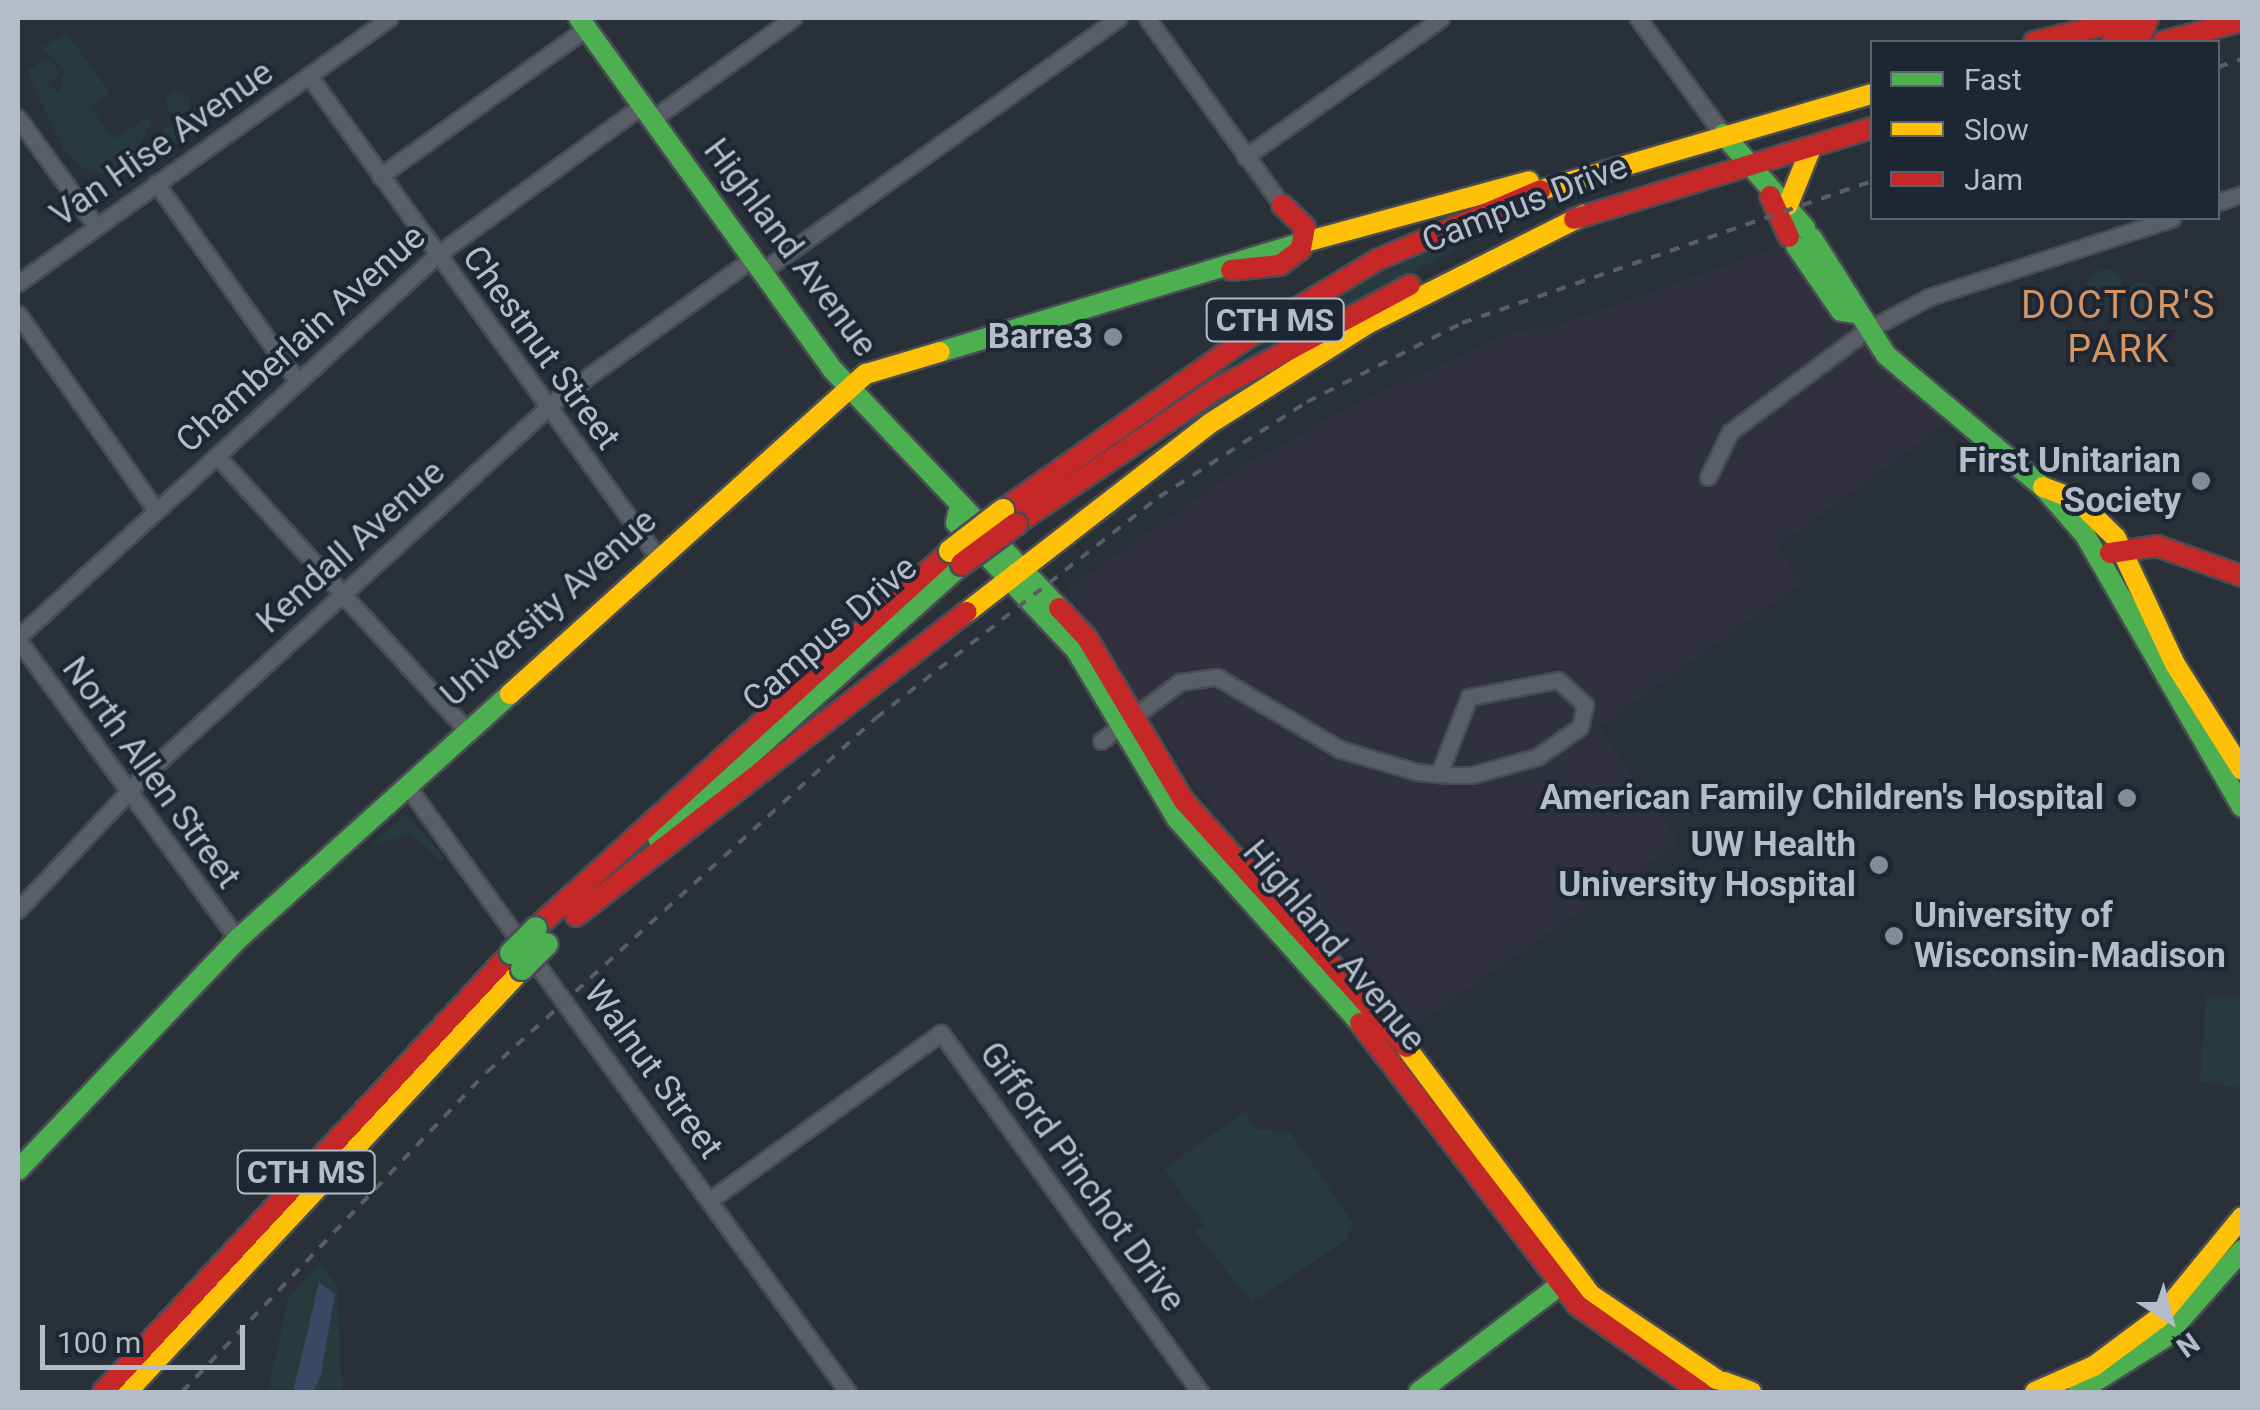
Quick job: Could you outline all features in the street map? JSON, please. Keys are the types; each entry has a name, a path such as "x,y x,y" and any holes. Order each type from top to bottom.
{"main road":[{"path":"2042,40 2134,18"},
{"path":"2119,40 2142,33 2148,18"},
{"path":"2169,40 2242,20"},
{"name":"Highland Avenue","path":"583,23 756,265 850,387 959,509 956,524 1015,574 1076,650 1177,819 1324,978 1635,1353 1714,1384 1751,1392"},
{"name":"CTH MS","path":"1572,177 1870,95"},
{"name":"CTH MS","path":"1747,166 1870,129"},
{"path":"1723,134 1779,201 1800,237 1857,300 1862,322 2043,487 2103,566 2242,807"},
{"path":"1779,201 1811,148"},
{"name":"Campus Drive","path":"1010,517 1312,334 1484,250 1747,166"},
{"path":"1231,270 1269,252 1304,242 1572,177"},
{"name":"Campus Drive","path":"103,1392 541,936 956,558 1294,308 1406,246 1572,177"},
{"path":"1231,270 1284,263 1304,242 1305,228 1282,205"},
{"path":"1269,252 1286,231 1282,205"},
{"path":"576,916 1015,574 1288,371 1584,215"},
{"name":"University Avenue","path":"18,1170 238,939 657,556 850,387 874,370 1231,270"},
{"path":"2043,487 2092,511 2126,555 2175,664 2242,770"},
{"path":"2103,566 2126,555 2162,546 2242,576"},
{"path":"2126,555 2164,561 2242,587"},
{"name":"Campus Drive","path":"541,936 576,916 956,558"},
{"name":"Campus Drive","path":"127,1392 516,961"},
{"path":"2036,1392 2094,1366 2160,1317 2242,1217"},
{"path":"2078,1392 2164,1338 2242,1250"},
{"path":"1418,1392 1569,1278"}],"street":[{"name":"Van Hise Avenue","path":"18,284 389,18"},
{"name":"Chamberlain Avenue","path":"18,638 437,255 793,18"},
{"name":"Kendall Avenue","path":"18,910 129,792 548,408 1120,18"},
{"path":"1147,18 1282,205"},
{"path":"1245,157 1441,18"},
{"path":"1638,18 1723,134"},
{"path":"380,176 583,23"},
{"name":"Chestnut Street","path":"310,76 657,556"},
{"path":"18,118 96,226"},
{"path":"156,183 298,382"},
{"path":"1708,476 1716,451 1747,417 1862,322 2166,220"},
{"path":"18,314 156,510"},
{"path":"216,456 466,730"},
{"name":"North Allen Street","path":"18,638 238,939"},
{"path":"1119,727 1180,682 1218,676 1306,734 1438,774 1537,757 1580,727 1585,705 1558,680 1470,697 1438,774"},
{"name":"Walnut Street","path":"407,786 710,1200 839,1389"},
{"name":"Gifford Pinchot Drive","path":"710,1200 941,1033 1014,1123 1200,1392"}],"shaded area":[{"path":"1792,242 1945,424 1777,547 1802,583 1599,727 1679,842 1411,1029 1193,784 1067,589 1245,465 1357,403 1517,330 1548,329"}],"green space":[{"path":"67,34 110,93 91,108 114,140 147,117 151,123 122,176 87,171 63,149 27,71 46,58 61,72 46,86 60,92 63,70 42,48"},
{"path":"178,91 187,94 187,112 178,115 169,112 166,103 169,94"},
{"path":"196,106 208,121 143,169 140,148"},
{"path":"1609,184 1476,238 1147,420 1358,282 1425,248"},
{"path":"2105,270 2118,275 2123,288 2118,301 2105,306 2092,301 2087,288 2092,275"},
{"path":"2141,282 2151,286 2155,296 2151,306 2141,310 2131,306 2127,296 2131,286"},
{"path":"406,814 445,859 441,862 411,834 369,847"},
{"path":"2206,996 2242,997 2242,1088 2200,1082"},
{"path":"1245,1112 1257,1129 1290,1132 1353,1223 1347,1240 1252,1302 1195,1232 1204,1225 1164,1169"},
{"path":"321,1262 337,1287 342,1392 267,1392 289,1297"}],"water":[{"path":"319,1282 335,1294 321,1375 313,1392 293,1392"}],"railway":[{"path":"2220,66 2242,59"},
{"path":"182,1392 487,1072 876,718 1159,497 1307,402 1462,323 1870,182"}],"traffic: fast":[{"path":"579,18 833,370 1059,608"},
{"path":"1723,134 1805,228"},
{"path":"1812,238 1886,355 2043,487 2085,535 2242,807"},
{"path":"940,352 1305,242"},
{"path":"1796,246 1841,311 1856,313"},
{"path":"959,509 956,523 1076,650 1177,819 1360,1023"},
{"path":"658,838 962,564"},
{"path":"18,1170 238,939 510,694"},
{"path":"511,953 536,928"},
{"path":"522,969 547,944"},
{"path":"2078,1392 2164,1338 2242,1250"},
{"path":"1419,1392 1568,1279"}],"traffic: slow":[{"path":"1541,190 1870,95"},
{"path":"1788,205 1811,148"},
{"path":"1305,242 1529,181"},
{"path":"967,612 1209,424 1367,324 1584,215"},
{"path":"510,694 866,374 940,352"},
{"path":"2043,487 2077,500 2116,538 2175,664 2242,770"},
{"path":"950,551 1003,510"},
{"path":"127,1392 522,969"},
{"path":"1406,1047 1591,1295 1716,1379"},
{"path":"2035,1392 2094,1366 2160,1317 2242,1217"},
{"path":"1724,1382 1751,1392"}],"traffic: jam":[{"path":"2042,40 2134,18"},
{"path":"2119,40 2142,33 2148,18"},
{"path":"2170,40 2242,21"},
{"path":"1574,219 1870,129"},
{"path":"1003,510 1241,342 1377,260 1541,190"},
{"path":"1770,196 1789,237"},
{"path":"1231,270 1280,265 1301,249 1305,227 1282,205"},
{"path":"1016,524 1218,388 1410,285"},
{"path":"962,564 1016,524"},
{"path":"2110,553 2157,546 2242,576"},
{"path":"536,928 950,551"},
{"path":"1059,608 1087,638 1183,800 1406,1047"},
{"path":"576,916 967,612"},
{"path":"103,1392 511,953"},
{"path":"1360,1023 1577,1305 1701,1392"}],"place":[{"name":"Barre3","path":"1113,337"},
{"name":"First Unitarian Society","path":"2201,481"},
{"name":"American Family Children's Hospital","path":"2127,798"},
{"name":"UW Health University Hospital","path":"1879,865"},
{"name":"University of Wisconsin-Madison","path":"1894,936"}],"district":[{"name":"DOCTOR'S PARK","path":"2119,328"}]}
